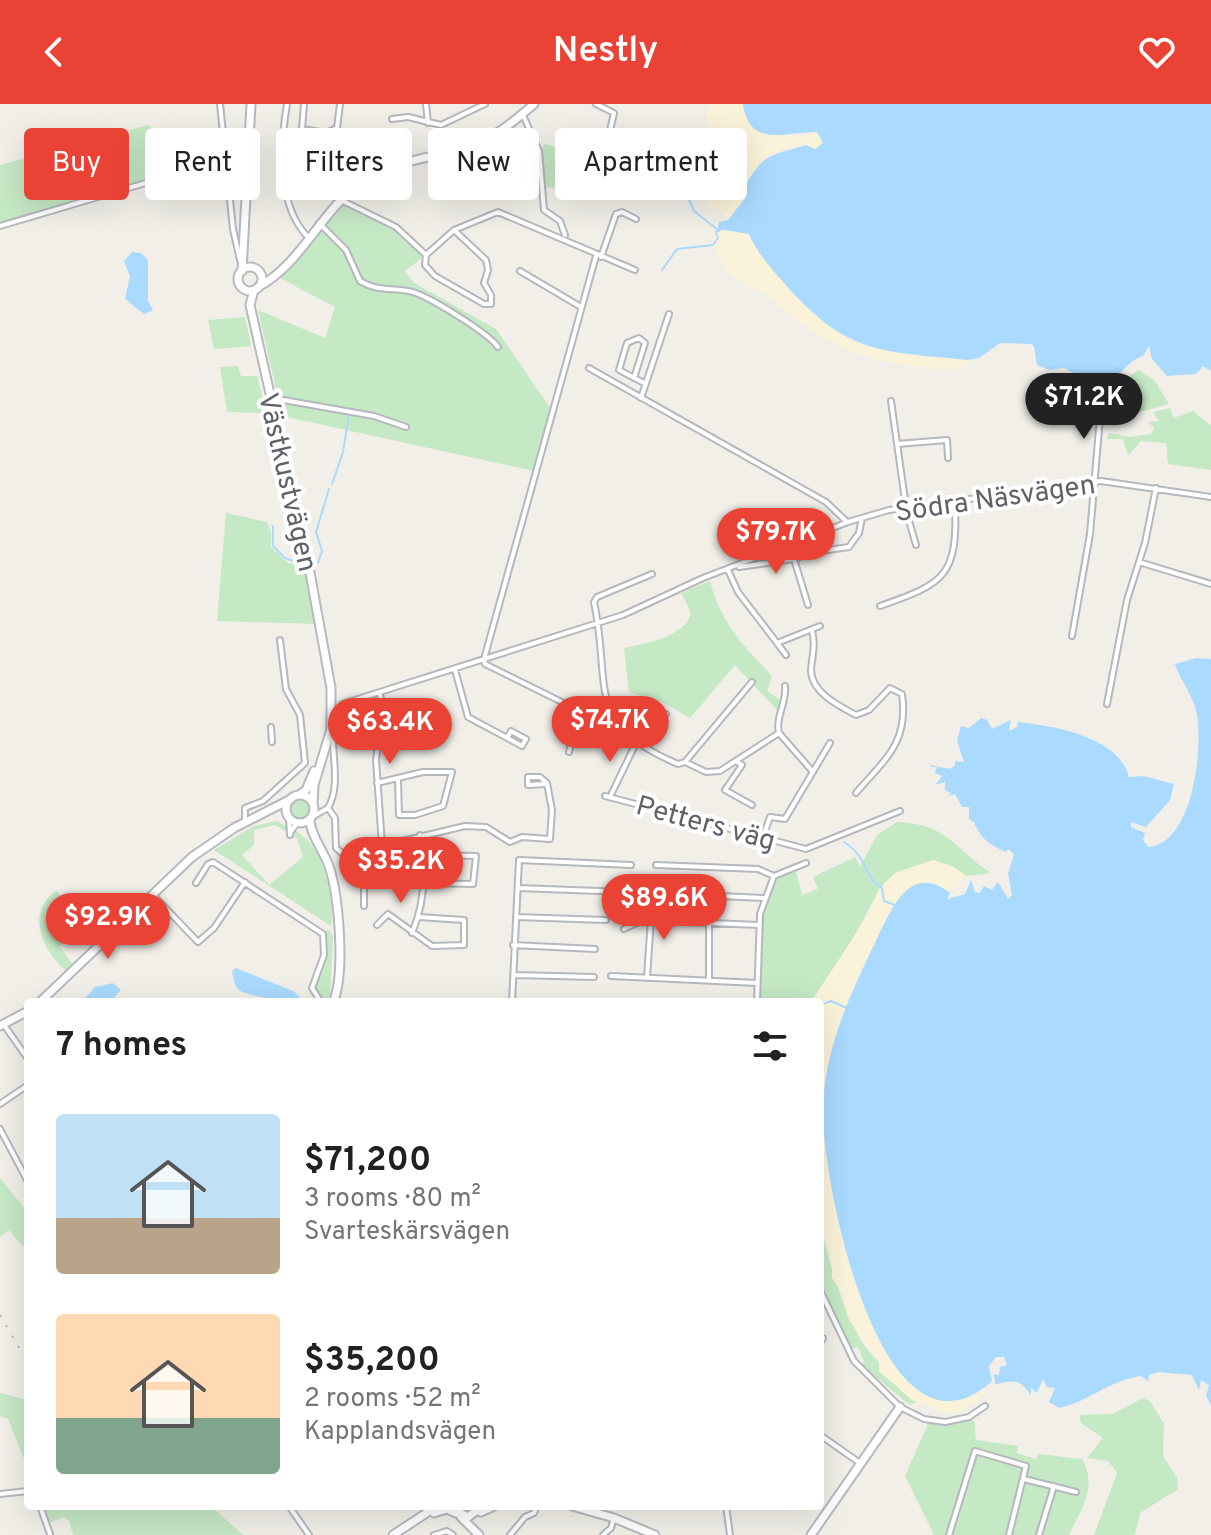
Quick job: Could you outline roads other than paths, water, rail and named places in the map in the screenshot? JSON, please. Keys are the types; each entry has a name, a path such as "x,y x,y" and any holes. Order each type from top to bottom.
{"main road":[{"name":"Västkustvägen","path":"249,128 251,104"},
{"path":"412,160 483,141 534,104"},
{"name":"Västkustvägen","path":"245,200 245,261 238,278 259,352 318,612 332,715 314,804"},
{"path":"241,287 256,289 278,273 341,200"},
{"name":"Västkustvägen","path":"243,240 259,272 250,305 259,352"},
{"path":"242,271 250,268 268,276 278,273"},
{"name":"Västkustvägen","path":"295,797 306,790 328,728 318,612"},
{"path":"288,817 286,807 295,797"},
{"path":"44,998 212,841 295,797 314,804 311,818 328,863 336,902 339,979 345,998"},
{"path":"245,822 278,814 288,817 311,834 328,863"},
{"path":"298,824 311,818"},
{"path":"330,998 339,979"},
{"path":"1,1025 24,1013"},
{"path":"811,1535 900,1407"},
{"path":"393,1535 431,1510"},
{"path":"410,1524 442,1510 480,1511 479,1535"},
{"path":"586,1510 655,1535"},
{"path":"455,1511 479,1535"}],"street":[{"path":"220,104 223,128"},
{"path":"287,104 287,128"},
{"path":"304,104 302,129 326,133 337,128 340,104"},
{"path":"426,104 428,123"},
{"path":"392,119 408,117 444,125 485,104"},
{"path":"596,104 614,113 611,128"},
{"path":"522,111 539,151 544,210 560,221 565,235"},
{"path":"0,226 145,185"},
{"path":"231,200 233,229 240,259 245,261"},
{"path":"290,200 294,220 308,237"},
{"path":"344,200 396,227 426,255"},
{"path":"454,230 486,260 488,270 484,283 491,295 491,304 484,304 435,276 425,265 426,255 454,230 493,212 504,213 635,270"},
{"path":"609,712 580,711 484,661 581,307 598,256 616,214 622,212 636,219"},
{"path":"319,223 346,250 360,281 373,288 413,292 488,335 498,347"},
{"path":"520,271 581,307"},
{"path":"641,398 669,314"},
{"path":"634,378 645,343 639,338 627,343 619,370 634,378 646,384"},
{"path":"589,368 826,502 848,522"},
{"path":"270,399 372,415 406,427"},
{"path":"891,401 906,508 916,545"},
{"path":"1072,636 1087,554 1101,406"},
{"path":"897,444 947,440 948,458"},
{"name":"Södra Näsvägen","path":"328,808 335,793 339,708 344,703 380,695 640,609 686,585 848,522 906,508 1093,481 1211,497"},
{"path":"1107,704 1127,600 1156,488"},
{"path":"880,606 931,588 940,577 953,549 955,501"},
{"path":"737,566 794,559 814,552 849,547 859,533 862,518"},
{"path":"794,559 808,605"},
{"path":"1139,562 1211,584"},
{"path":"728,570 738,592 786,655"},
{"path":"652,574 594,602 609,712 623,733 675,763 685,762 712,772 723,770 779,733"},
{"path":"777,643 820,626"},
{"path":"812,631 811,674 816,686 833,701 856,715 869,710 890,688 902,694 900,740 856,793"},
{"path":"245,822 243,812 246,807 260,803 305,763 300,715 286,689 280,640"},
{"path":"455,670 468,717 507,738"},
{"path":"685,762 752,682"},
{"path":"785,686 783,708 777,723 779,733 813,772"},
{"path":"380,695 383,708 376,748 382,845"},
{"path":"376,748 436,740 428,705 404,712 397,745"},
{"path":"569,752 580,711"},
{"path":"638,743 666,714"},
{"path":"271,727 272,742"},
{"name":"Petters väg","path":"638,743 608,796 808,849 900,811"},
{"path":"763,837 770,817 785,819 830,743"},
{"path":"736,761 742,765 725,790 752,805"},
{"path":"377,783 423,772 452,772 443,806 415,815 399,815 398,780"},
{"path":"314,804 328,808 335,818 340,853 351,855 420,835 476,825 492,830 508,842 522,837 550,839 552,810 547,784"},
{"path":"311,818 328,808"},
{"path":"288,817 290,835 298,824"},
{"path":"412,933 419,917 424,883 420,835"},
{"path":"364,906 367,876 423,855 473,853 475,882 471,885 424,883"},
{"path":"512,998 519,860 631,865"},
{"path":"196,883 211,862 324,936 324,955 313,985 325,998"},
{"path":"757,998 759,925 764,898 774,876 806,863"},
{"path":"656,865 758,869 774,876"},
{"path":"153,895 198,942 214,928 245,882"},
{"path":"518,888 626,892"},
{"path":"653,893 764,898"},
{"path":"647,977 652,905"},
{"path":"377,925 388,914 432,946 464,945 464,920 419,917"},
{"path":"516,917 606,920"},
{"path":"624,929 633,921 652,920 759,925"},
{"path":"709,922 709,980"},
{"path":"513,945 595,949"},
{"path":"514,975 594,977"},
{"path":"611,976 758,983"},
{"path":"1,1025 24,1054"},
{"path":"0,1104 24,1088"},
{"path":"0,1129 24,1174"},
{"path":"824,1298 854,1361 900,1407 924,1419 945,1422 965,1419 985,1406"},
{"path":"824,1438 860,1463"},
{"path":"949,1535 975,1451 1024,1463 1024,1479 1009,1535"},
{"path":"1024,1479 1076,1492"},
{"path":"1039,1535 1054,1486"},
{"path":"0,1494 24,1491"},
{"path":"41,1510 50,1534"},
{"path":"292,1510 309,1535"},
{"path":"510,1535 535,1510"},
{"path":"727,1510 730,1535"},
{"path":"603,1535 611,1528 614,1518"},
{"path":"434,1535 447,1531 453,1535"}],"water":[{"path":"743,104 1211,104 1211,371 1203,366 1196,374 1167,376 1152,359 1149,346 1143,356 1110,382 1097,386 1064,368 1049,370 1037,365 1031,344 1000,343 979,358 968,360 888,351 847,337 828,325 785,284 756,248 749,234 718,229 719,222 728,220 744,200 747,200 747,182 763,161 784,151 806,145 815,149 823,143 817,132 762,133 753,128"},
{"path":"132,252 141,253 148,260 148,301 153,310 144,314 125,299 130,276 124,261"},
{"path":"1196,658 1211,659 1211,1405 1206,1396 1209,1385 1201,1380 1199,1390 1192,1375 1158,1372 1149,1375 1148,1381 1141,1376 1130,1378 1059,1408 1049,1402 1055,1388 1047,1387 1043,1379 1038,1391 1031,1387 1031,1395 1015,1382 995,1384 994,1374 999,1375 1000,1367 1007,1365 1004,1357 996,1357 989,1366 992,1381 952,1401 918,1390 889,1356 864,1306 832,1191 825,1141 824,1094 843,1015 881,930 907,890 916,884 937,885 950,893 947,899 965,894 971,880 975,892 980,893 984,886 992,890 998,882 1008,899 1012,895 1008,874 1014,854 983,838 969,819 969,807 962,807 955,794 948,796 951,793 945,790 945,782 935,785 942,776 935,773 937,767 930,765 950,769 955,761 964,762 957,741 961,726 969,728 981,718 987,720 992,729 1011,720 1009,731 1017,727 1018,722 1084,736 1113,752 1123,763 1129,777 1143,776 1174,784 1170,800 1146,827 1131,822 1131,827 1145,833 1143,840 1148,847 1164,842 1186,811 1198,745 1196,710 1175,664"},
{"path":"236,968 293,991 301,998 270,998 242,992 232,971"},
{"path":"113,983 121,990 114,998 85,998 95,987"}],"waterway":[{"path":"689,200 694,211 718,230"},
{"path":"662,270 677,249 713,245 718,238 716,232 720,230"},
{"path":"332,484 343,452 349,414"},
{"path":"318,563 322,551 316,532 329,489"},
{"path":"273,526 273,546 285,558 304,565"},
{"path":"844,842 858,854 876,884 882,888 884,901 895,905"},
{"path":"824,1004 831,1001 847,1008"}],"railway":[{"path":"0,1315 24,1356"}]}
